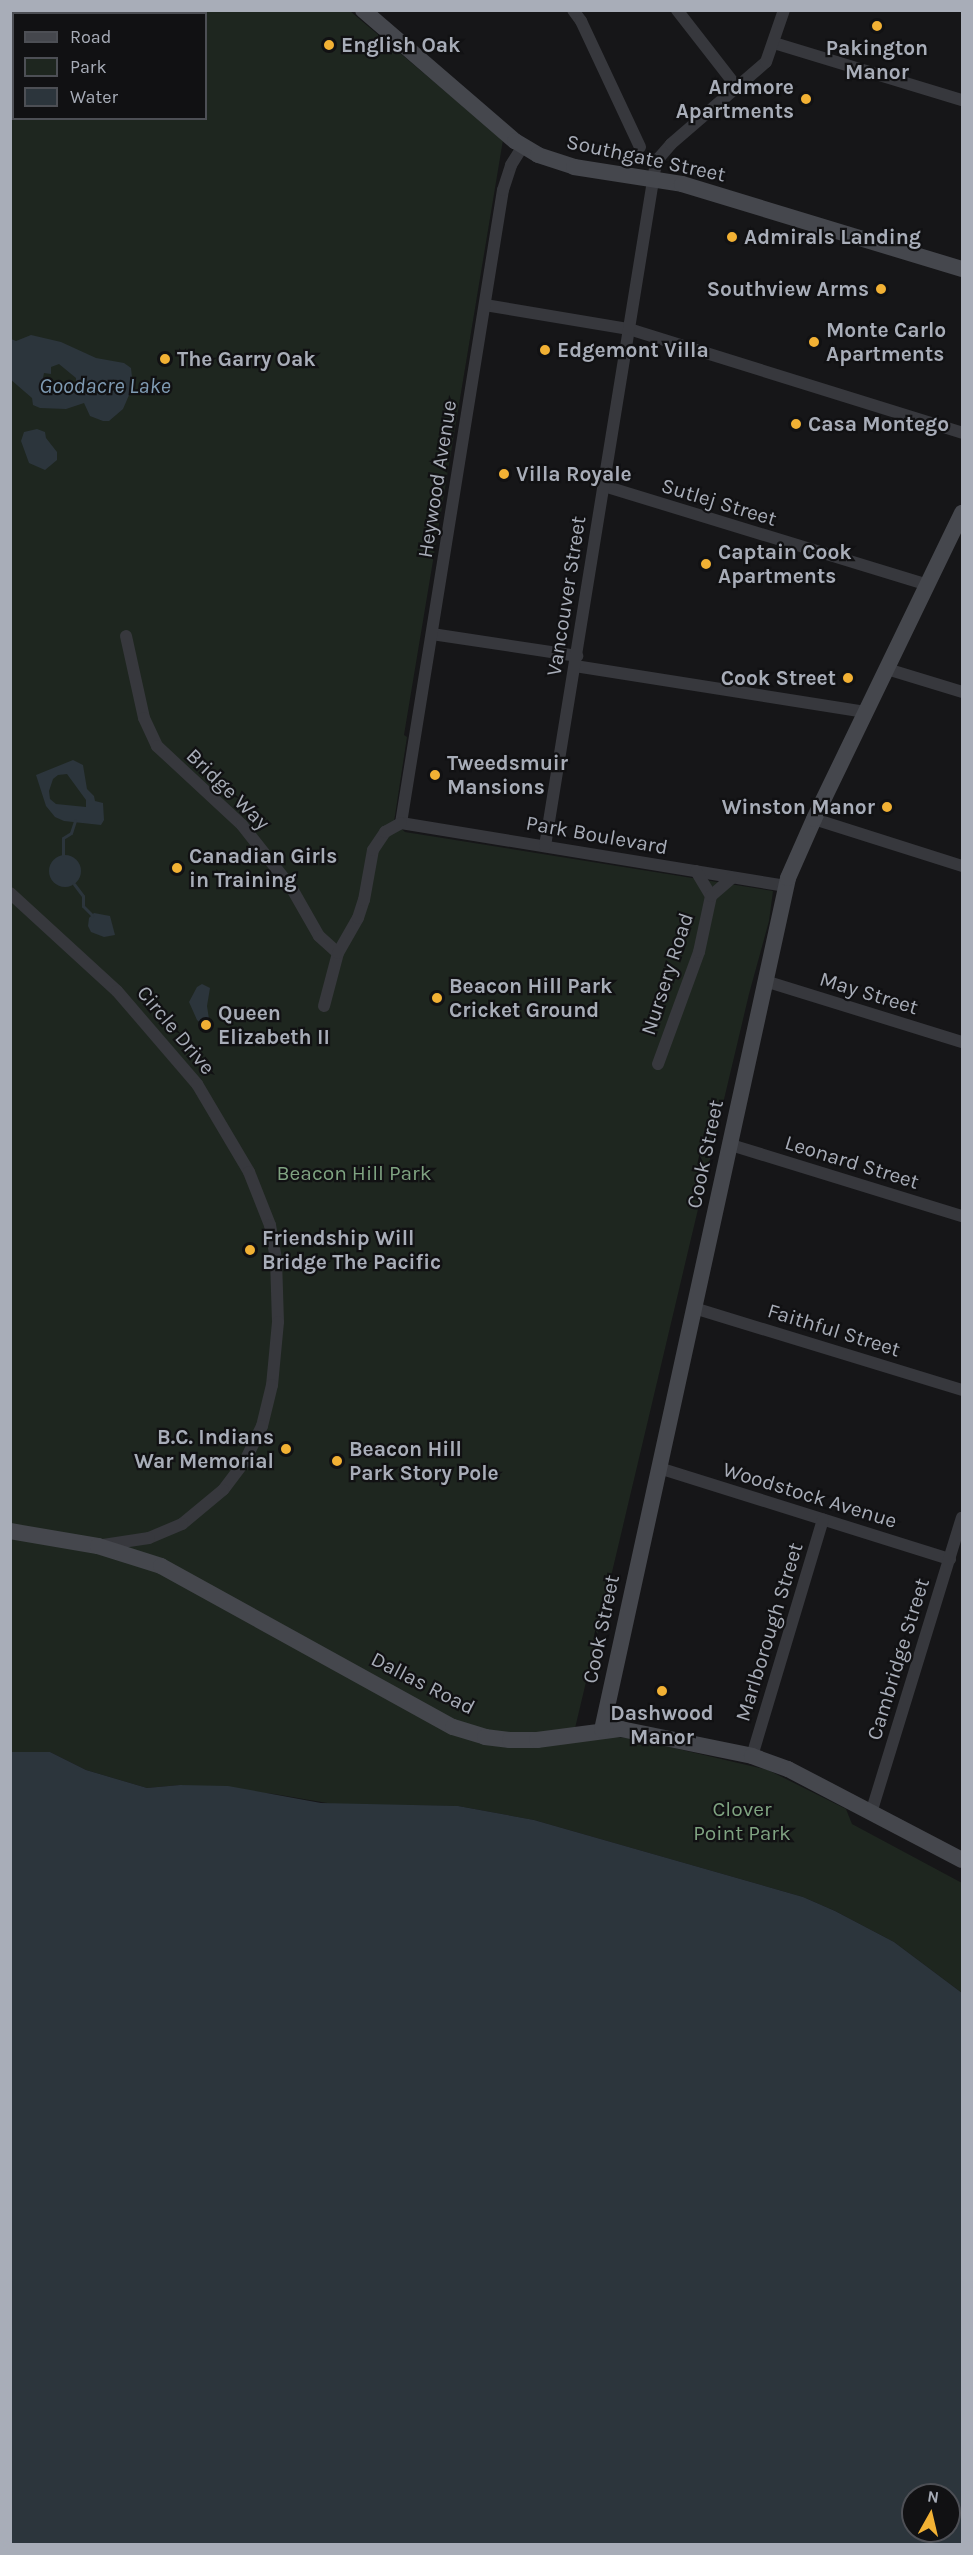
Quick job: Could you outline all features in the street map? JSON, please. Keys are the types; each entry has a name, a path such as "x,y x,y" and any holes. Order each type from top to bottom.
{"main road":[{"name":"Southgate Street","path":"363,10 523,146 546,159 574,167 682,184 963,269"},
{"name":"Cook Street","path":"602,1730 786,886 814,819 962,516"},
{"name":"Dallas Road","path":"10,1531 98,1546 135,1556 174,1572 453,1727 485,1737 510,1740 537,1740 602,1730 621,1730 752,1756 788,1769 963,1860"}],"street":[{"path":"573,10 581,21 640,147"},
{"path":"677,10 738,87"},
{"name":"Vancouver Street","path":"545,846 653,178 664,150 766,62 784,10"},
{"path":"774,43 963,100"},
{"name":"Heywood Avenue","path":"401,823 505,182 511,165 523,146"},
{"path":"485,305 629,329 963,433"},
{"name":"Sutlej Street","path":"604,486 927,585"},
{"path":"432,634 865,712"},
{"name":"Bridge Way","path":"126,636 144,718 157,746 242,825 291,887 319,936 338,953"},
{"path":"887,669 963,692"},
{"path":"814,819 963,866"},
{"path":"324,1006 338,953 364,900 373,850 385,832 401,823"},
{"name":"Park Boulevard","path":"401,823 786,886"},
{"name":"Nursery Road","path":"696,872 711,896"},
{"name":"Nursery Road","path":"658,1064 699,952 711,896 732,878"},
{"name":"Circle Drive","path":"10,893 93,966 179,1061 215,1111 239,1152 261,1198 270,1225 278,1292 275,1364 266,1412 248,1456 223,1490 182,1524 149,1538 98,1546"},
{"name":"May Street","path":"765,981 963,1042"},
{"name":"Leonard Street","path":"730,1145 963,1216"},
{"name":"Faithful Street","path":"694,1308 963,1390"},
{"name":"Woodstock Avenue","path":"659,1468 950,1558"},
{"name":"Cambridge Street","path":"871,1813 963,1518"},
{"name":"Marlborough Street","path":"752,1756 823,1519"}],"green space":[{"name":"Beacon Hill Park","path":"10,11 350,11 503,140 404,735 407,737 394,822 405,832 773,891 769,921 749,994 572,1741 614,1737 631,1738 768,1770 846,1809 852,1824 962,1883 962,1993 894,1942 803,1897 534,1820 458,1806 339,1805 274,1794 180,1785 147,1788 86,1770 50,1752 11,1752"}],"water":[{"name":"Goodacre Lake","path":"31,335 61,342 96,358 124,363 131,368 133,386 123,409 109,421 103,421 90,416 84,403 66,409 40,408 33,405 32,398 10,379 11,339 16,341","holes":["59,364 76,378 76,384 73,387 68,387 65,382 62,390 50,388 43,378 44,373 51,374 51,367"]},
{"path":"37,429 45,432 46,438 57,452 57,460 45,470 29,463 21,441 24,432"},
{"path":"73,760 83,765 87,789 94,796 95,801 103,803 104,820 101,825 64,821 55,817 46,806 36,775","holes":["67,774 86,800 86,807 56,804 50,799 49,791 53,779 58,775"]},
{"path":"65,855 76,860 81,871 76,882 65,887 54,882 49,871 54,860"},
{"path":"94,913 110,916 115,935 104,937 91,932 88,926 89,918"},
{"path":"202,984 210,988 207,1006 209,1019 208,1024 203,1025 197,1020 189,1002 197,987"},
{"path":"11,1752 50,1752 86,1770 147,1788 180,1785 228,1786 321,1803 458,1806 534,1820 803,1897 894,1942 962,1993 962,2544 11,2544"}],"waterway":[{"path":"63,855 63,838 71,833 75,821"},
{"path":"74,884 83,896 83,906 92,915"}],"place":[{"name":"Pakington Manor","path":"877,26"},
{"name":"English Oak","path":"329,45"},
{"name":"Ardmore Apartments","path":"806,99"},
{"name":"Admirals Landing","path":"732,237"},
{"name":"Southview Arms","path":"881,289"},
{"name":"Monte Carlo Apartments","path":"814,342"},
{"name":"Edgemont Villa","path":"545,350"},
{"name":"The Garry Oak","path":"165,359"},
{"name":"Casa Montego","path":"796,424"},
{"name":"Villa Royale","path":"504,474"},
{"name":"Captain Cook Apartments","path":"706,564"},
{"name":"Cook Street","path":"848,678"},
{"name":"Tweedsmuir Mansions","path":"435,775"},
{"name":"Winston Manor","path":"887,807"},
{"name":"Canadian Girls in Training","path":"177,868"},
{"name":"Beacon Hill Park Cricket Ground","path":"437,998"},
{"name":"Queen Elizabeth II","path":"206,1025"},
{"name":"Friendship Will Bridge The Pacific","path":"250,1250"},
{"name":"B.C. Indians War Memorial","path":"286,1449"},
{"name":"Beacon Hill Park Story Pole","path":"337,1461"},
{"name":"Dashwood Manor","path":"662,1691"}],"park label":[{"name":"Clover Point Park","path":"742,1821"}]}
